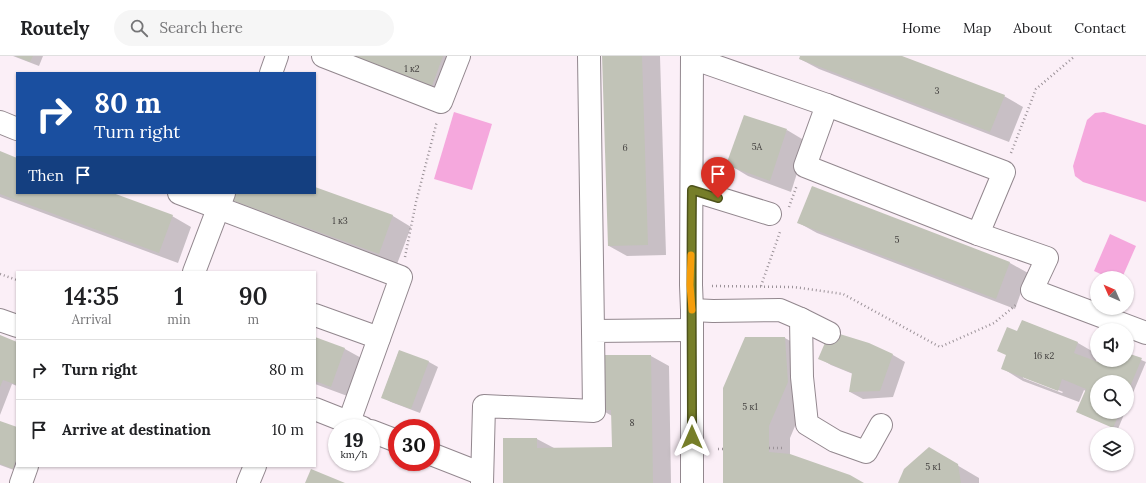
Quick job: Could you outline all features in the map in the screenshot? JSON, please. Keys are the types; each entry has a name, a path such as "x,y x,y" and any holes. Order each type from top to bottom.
{"street":[{"path":"271,72 277,56"},
{"path":"323,56 441,102 459,56"},
{"path":"440,458 482,479 484,406 594,411 589,56"},
{"path":"692,483 692,320 690,285 692,57 827,105 1004,172 978,234"},
{"path":"827,105 805,166 978,234 1046,258 1032,290 1146,333"},
{"path":"0,122 16,129"},
{"path":"692,190 770,214"},
{"path":"184,194 221,201 401,277 379,338 358,419"},
{"path":"195,271 221,201"},
{"path":"593,331 692,320 713,311 780,310 802,319 829,334"},
{"path":"316,315 379,338"},
{"path":"802,319 802,377 806,424 835,441 866,452 881,426"},
{"path":"0,320 16,326"},
{"path":"316,409 341,419"},
{"path":"21,483 27,467"},
{"path":"248,483 255,467"}],"path":[{"path":"1004,172 1036,89 1075,56"},
{"path":"401,277 416,202 441,102"},
{"path":"0,274 16,280"},
{"path":"690,285 794,287 843,294 940,347 994,323 1032,290"},
{"path":"769,448 786,448"},
{"path":"718,449 723,449"}],"shaded area":[{"path":"454,112 492,124 472,190 434,179"},
{"path":"1104,112 1146,125 1146,202 1083,182 1075,176 1073,166 1087,120 1095,113"},
{"path":"1110,234 1136,246 1125,271 1094,271"}],"building":[{"path":"15,56 33,56 30,62"},
{"path":"351,56 443,56 432,86"},
{"path":"602,56 642,56 648,245 608,246"},
{"path":"800,56 902,56 1005,95 990,132 799,59"},
{"path":"744,115 787,129 770,181 726,165"},
{"path":"0,151 16,158 16,194 116,194 173,215 159,253 0,194"},
{"path":"812,186 1010,262 996,299 797,223"},
{"path":"316,187 393,215 379,254 229,199 232,194 316,194"},
{"path":"1022,320 1078,342 1074,353 1090,359 1090,367 1134,367 1134,355 1142,358 1134,377 1134,375 1090,375 1090,418 1076,412 1086,389 1062,379 1058,391 1001,369 1006,355 997,351 1007,327 1017,331"},
{"path":"830,331 869,343 893,354 880,391 849,392 852,373 818,359"},
{"path":"0,335 16,342 16,385 3,380 0,387"},
{"path":"316,337 345,348 331,387 316,381"},
{"path":"745,337 785,337 788,382 769,426 769,452 790,454 850,475 864,483 723,483 723,388"},
{"path":"399,350 429,361 411,409 381,398"},
{"path":"599,355 651,355 653,483 503,483 503,438 537,438 537,448 612,447 611,410 599,410"},
{"path":"1092,419 1117,419 1113,427"},
{"path":"0,421 16,427 16,461 13,469 0,464"},
{"path":"929,447 958,464 961,483 898,483 904,469"},
{"path":"311,469 345,483 305,483"}],"slow traffic":[{"path":"691,255 690,285 692,310"}],"route":[{"path":"692,437 692,310 690,285 692,190 718,198"}]}
